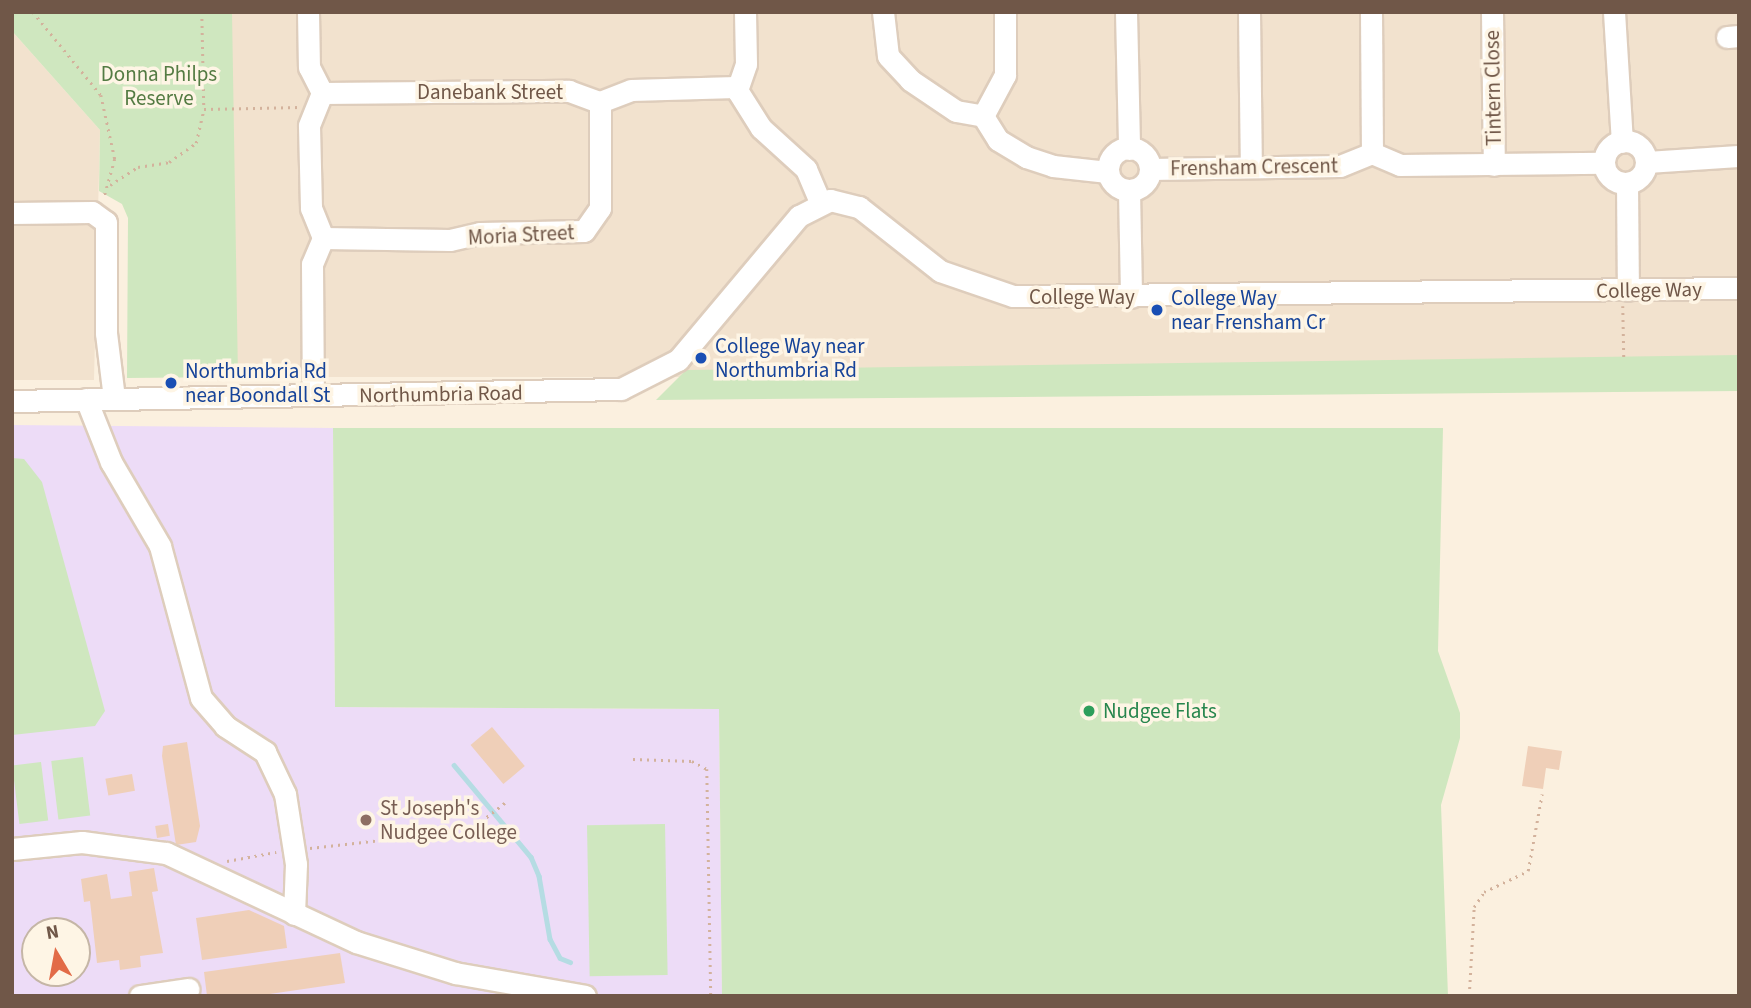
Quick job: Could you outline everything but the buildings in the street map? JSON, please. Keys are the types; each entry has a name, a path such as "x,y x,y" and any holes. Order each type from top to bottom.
{"street":[{"path":"309,12 309,67 318,101 311,208 323,238 312,264 313,396"},
{"path":"736,87 746,64 746,12"},
{"path":"883,12 885,47 901,73 956,111 983,116 998,140 1026,157 1054,166 1108,172"},
{"path":"983,116 1005,75 1004,12"},
{"path":"1126,12 1129,149"},
{"path":"1249,12 1251,167"},
{"path":"1371,12 1372,153 1400,165 1604,163"},
{"name":"Tintern Close","path":"1492,12 1494,164"},
{"path":"1614,12 1622,142"},
{"path":"600,102 631,90 736,87"},
{"path":"736,87 761,128 806,169 820,202"},
{"name":"Danebank Street","path":"318,101 569,91 600,102"},
{"name":"Moria Street","path":"323,238 450,240 480,233 584,231 600,208 600,102"},
{"path":"1622,142 1636,144 1646,162 1638,178 1627,183 1609,175 1604,163 1607,151 1622,142"},
{"path":"1129,149 1145,157 1150,169 1142,186 1129,190 1117,187 1108,172 1116,153 1129,149"},
{"name":"Frensham Crescent","path":"1150,169 1346,166 1372,153"},
{"path":"1646,162 1739,156"},
{"path":"1626,298 1627,183"},
{"path":"1129,190 1131,297"},
{"name":"College Way","path":"820,202 859,207 932,266 981,289 1024,297 1626,298 1739,288"},
{"name":"Northumbria Road","path":"12,401 608,391 657,375 687,352 799,216 820,202"},
{"path":"12,213 98,215 108,227 106,333 114,398"},
{"path":"86,399 111,462 160,546 201,698 225,726 271,759 285,794 294,850 294,914"},
{"path":"12,849 82,842 128,845 166,853 356,942 507,989 585,996"},
{"path":"140,996 188,989"}],"path":[{"path":"33,12 101,95 115,159 110,185 98,215"},
{"path":"110,185 138,167 169,162 196,143 205,109 202,12"},
{"path":"205,109 318,101"},
{"path":"1625,358 1626,298"},
{"path":"633,759 699,762 709,774 711,996"},
{"path":"1469,996 1474,907 1484,892 1528,871 1542,794"},
{"path":"201,869 294,850 470,830 506,801"}],"shaded area":[{"path":"232,12 1739,12 1739,377 232,377"},
{"path":"12,31 100,130 94,380 12,380"},
{"name":"St Joseph's Nudgee College","path":"12,425 333,428 335,707 719,709 722,996 12,996"}],"green space":[{"name":"Donna Philps Reserve","path":"12,12 232,12 238,377 127,378 128,218 122,204 99,191 100,130 12,31"},
{"path":"1739,355 1739,391 656,400 686,370"},
{"name":"Nudgee Flats","path":"333,428 1443,428 1438,651 1460,713 1460,738 1441,805 1448,996 722,996 719,709 335,707"},
{"path":"12,458 24,459 42,482 105,711 95,726 12,735"},
{"path":"83,757 90,816 58,819 51,761"},
{"path":"41,762 48,821 19,824 12,766"},
{"path":"665,824 668,975 590,976 587,825"}],"waterway":[{"path":"454,765 531,857 539,876 550,939 560,958 570,962"}],"place":[{"name":"College Way near Frensham Cr","path":"1157,310"},
{"name":"College Way near Northumbria Rd","path":"701,358"},
{"name":"Northumbria Rd near Boondall St","path":"171,383"},
{"name":"Nudgee Flats","path":"1089,711"},
{"name":"St Joseph's Nudgee College","path":"366,820"}]}
